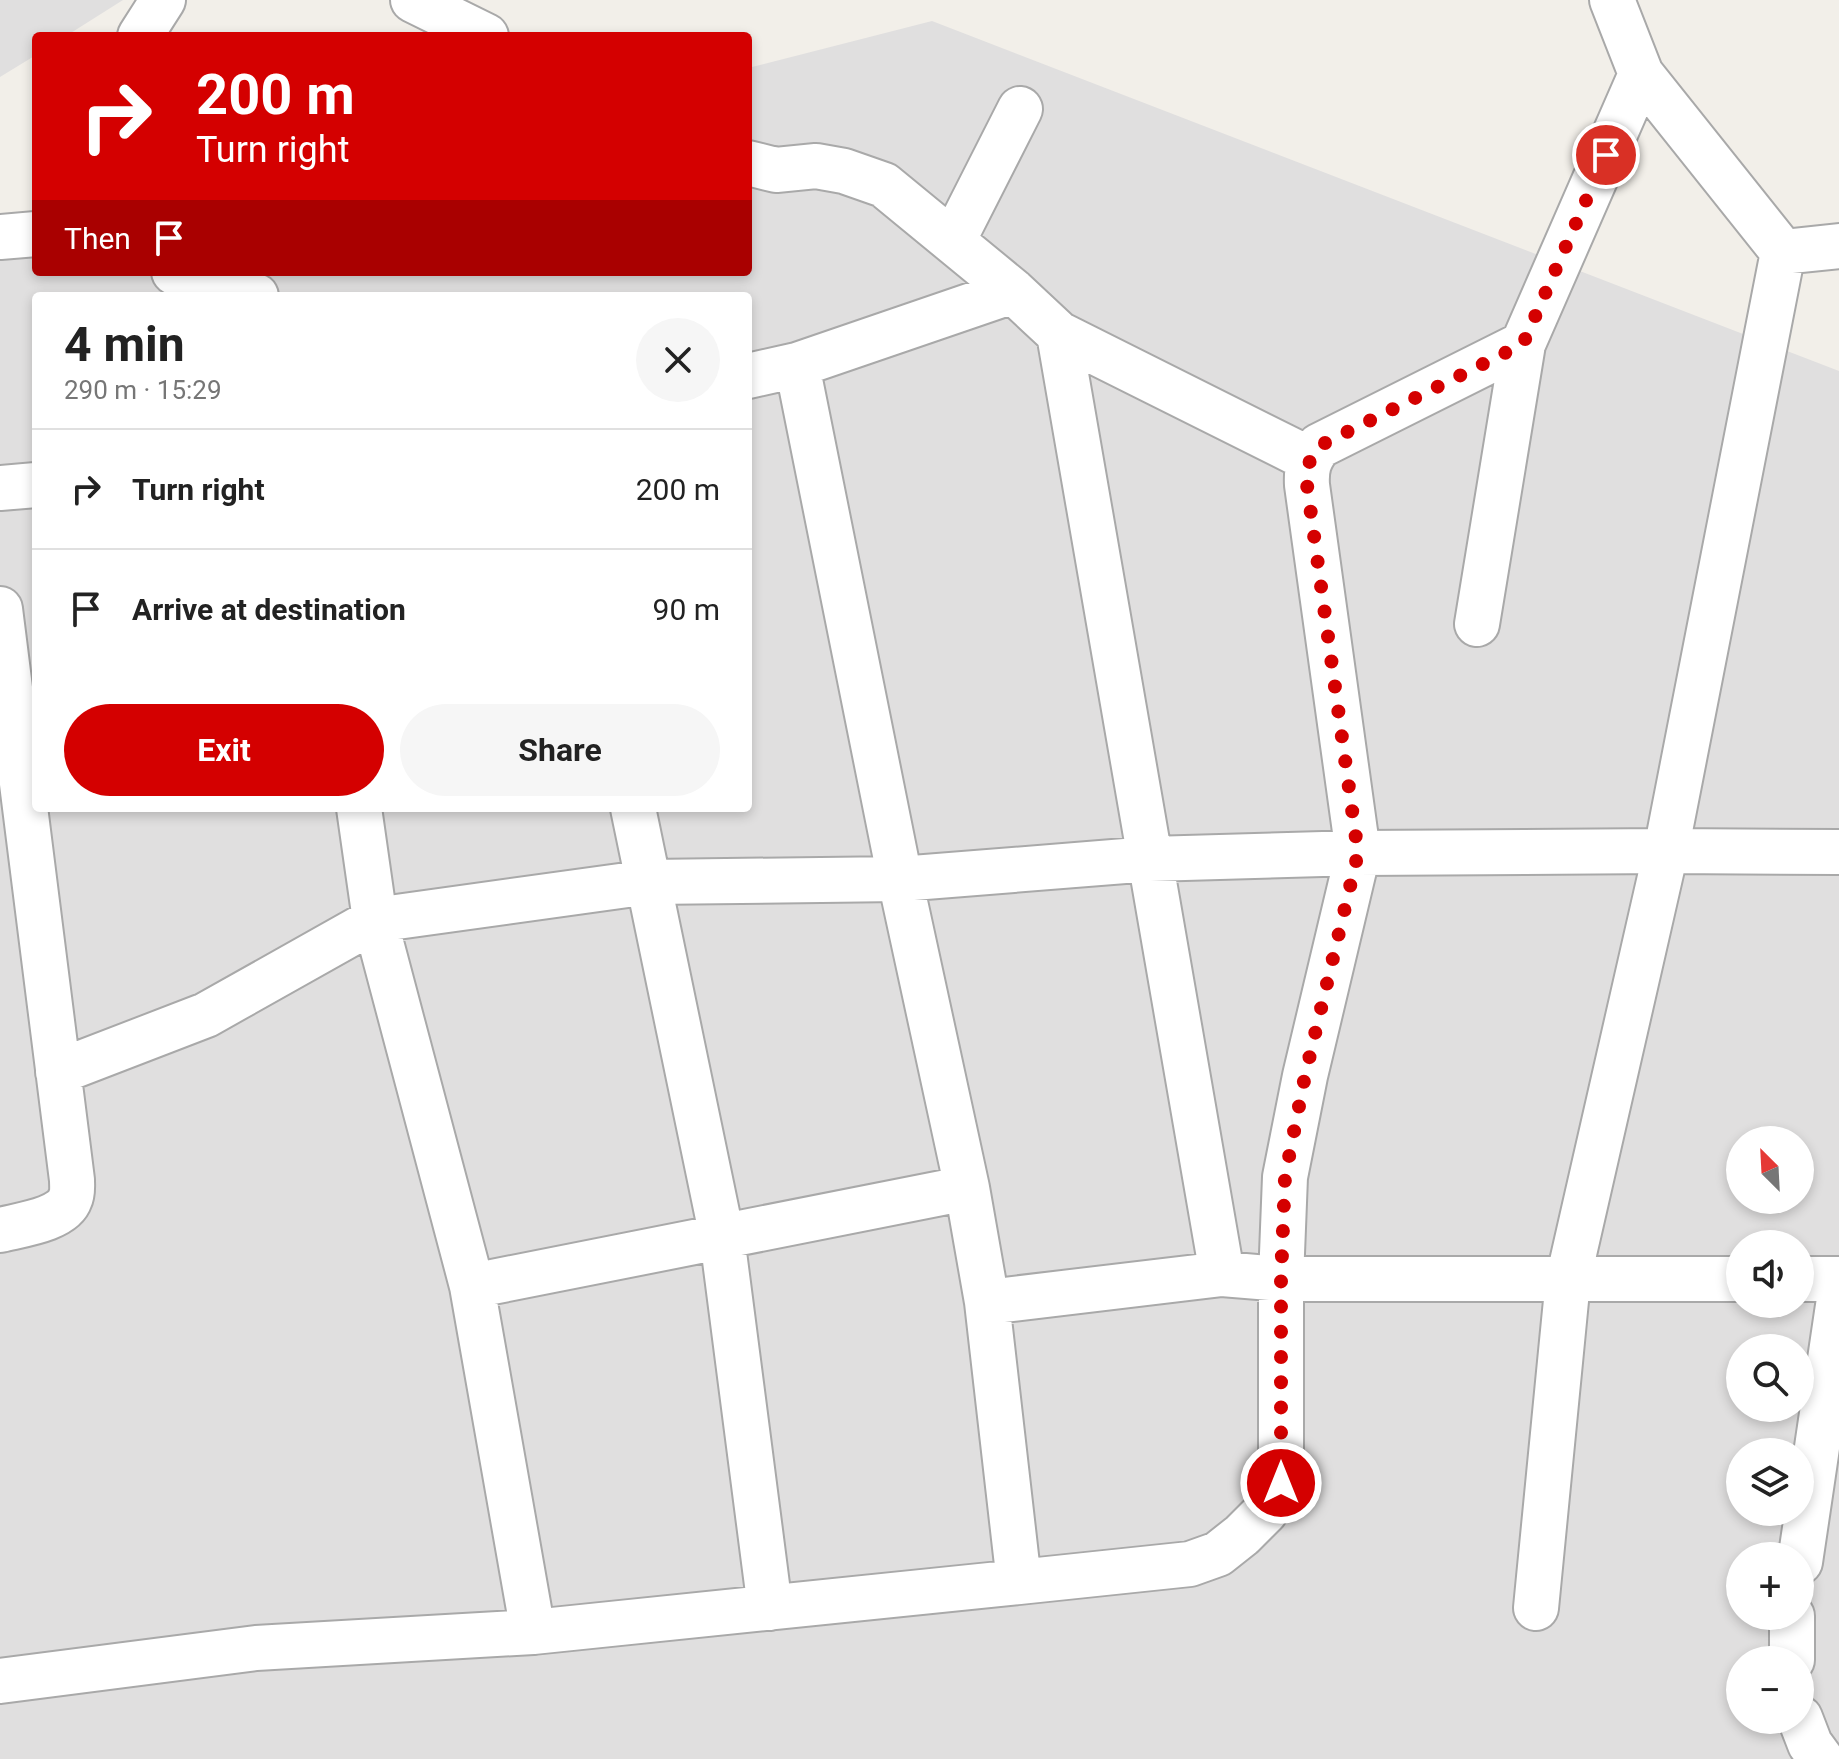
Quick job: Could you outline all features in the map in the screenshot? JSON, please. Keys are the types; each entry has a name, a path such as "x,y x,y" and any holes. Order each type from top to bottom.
{"street":[{"path":"143,32 163,0"},
{"path":"413,0 478,32"},
{"path":"1536,1608 1568,1280 1666,851 1783,252 1641,74 1612,0"},
{"path":"1477,624 1523,344 1641,74"},
{"path":"953,241 1020,109"},
{"path":"752,164 776,170 816,166 844,171 884,185 1013,291 1059,334 1309,459"},
{"path":"0,237 32,234"},
{"path":"1783,252 1839,246"},
{"path":"188,276 242,292"},
{"path":"752,375 797,365 1013,291"},
{"path":"1059,334 1222,1274"},
{"path":"0,1681 256,1648 533,1632 1190,1564 1218,1554 1242,1535 1265,1512 1281,1483 1281,1279 1285,1177 1305,1076 1358,853 1307,485 1309,459 1319,446 1523,344"},
{"path":"797,365 900,879 967,1188 987,1302 1019,1582"},
{"path":"0,488 32,485"},
{"path":"0,609 72,1180 72,1197 65,1209 49,1217 0,1230"},
{"path":"360,812 375,920 472,1286 533,1632"},
{"path":"634,812 722,1237 770,1608"},
{"path":"58,1072 206,1015 375,920 649,882 900,879 1150,859 1358,853 1839,852"},
{"path":"472,1286 967,1188"},
{"path":"987,1302 1222,1274 1281,1279 1726,1279"},
{"path":"1814,1279 1839,1279"},
{"path":"1803,1542 1839,1299"},
{"path":"1806,1734 1821,1759"}],"shaded area":[{"path":"0,0 123,0 72,32 32,32 32,57 0,77"},
{"path":"932,21 1839,371 1839,1759 0,1759 0,260 32,252 32,276 752,276 752,67"}],"route":[{"path":"1281,1483 1281,1279 1285,1177 1305,1076 1358,853 1307,485 1309,459 1319,446 1523,344 1606,155"}]}
